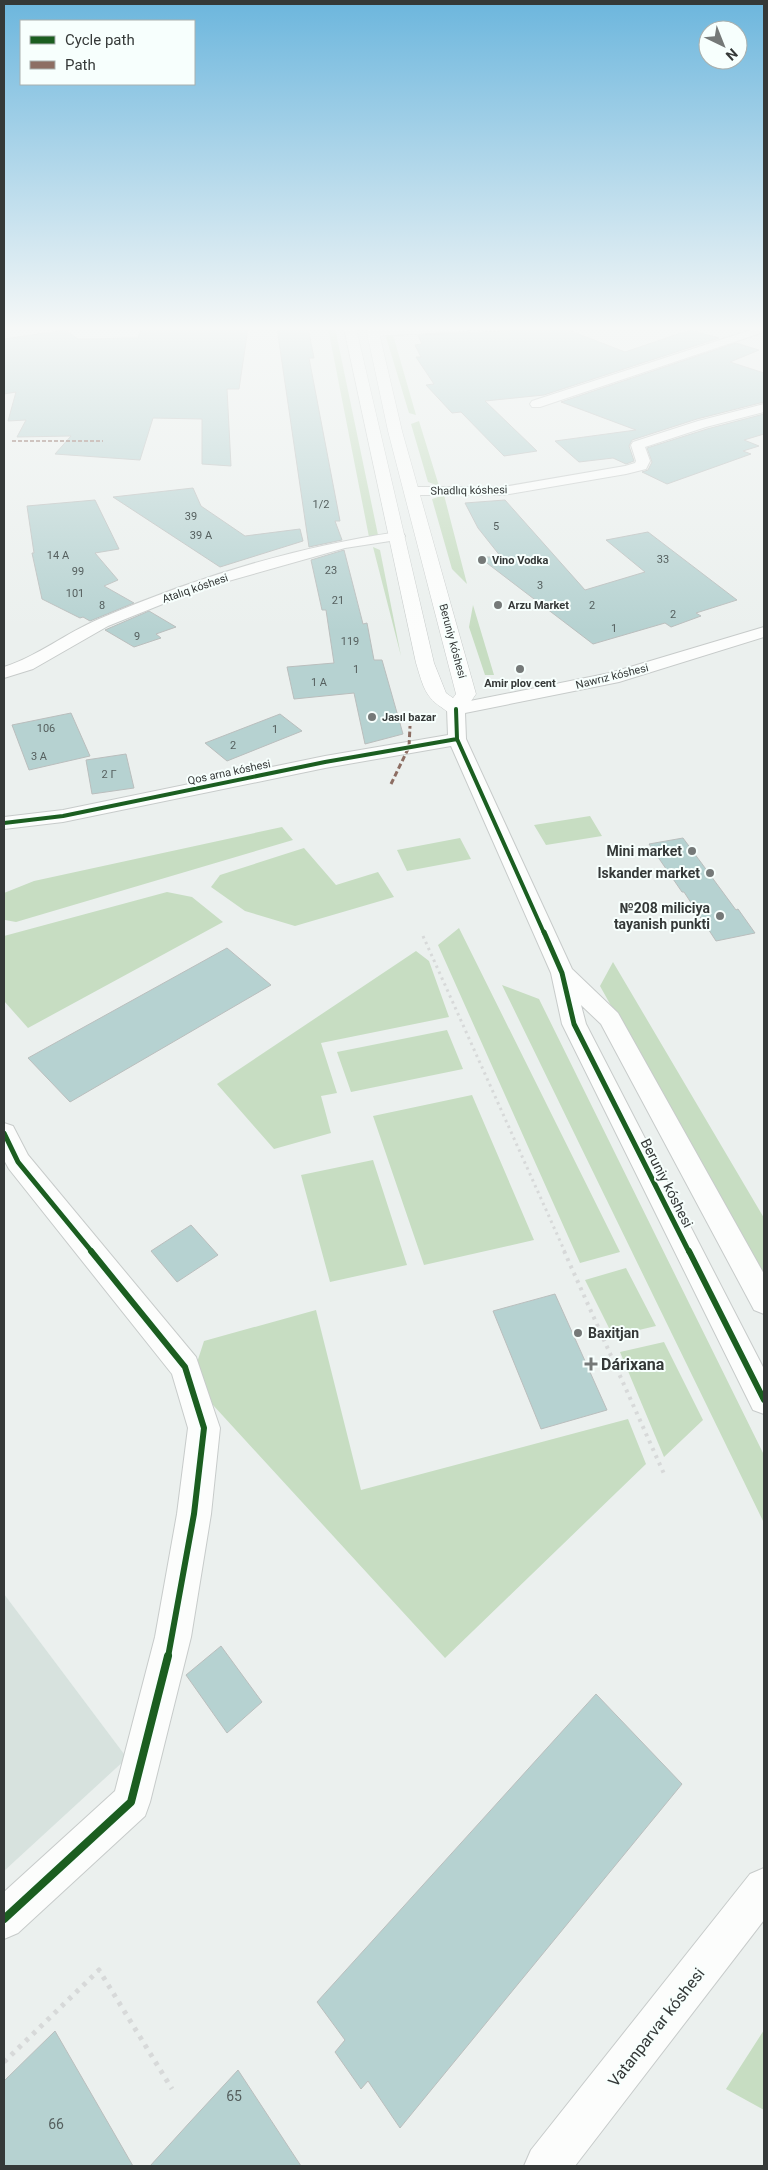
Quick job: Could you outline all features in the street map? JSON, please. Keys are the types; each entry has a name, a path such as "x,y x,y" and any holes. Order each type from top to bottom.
{"street":[{"path":"373,429 425,662 437,696 456,709 457,739 562,973"},
{"name":"Beruniy kóshesi","path":"395,429 413,491 466,694 456,709"},
{"name":"Shadlıq kóshesi","path":"413,491 503,491 626,470 641,466 643,460 638,445 686,429"},
{"name":"Atalıq kóshesi","path":"4,674 27,665 102,623 194,586 344,544 398,536"},
{"name":"Nawrız kóshesi","path":"456,709 613,678 764,632"},
{"name":"Qos arna kóshesi","path":"4,823 63,816 325,762 457,739"},
{"name":"Beruniy kóshesi","path":"562,973 610,1019 764,1301"},
{"name":"Beruniy kóshesi","path":"562,973 574,1024 764,1400"},
{"path":"4,1133 18,1162 185,1367 204,1428 194,1514 173,1637 131,1802 4,1919"},
{"name":"Vatanparvar kóshesi","path":"547,2166 764,1888"}],"path":[{"path":"423,936 665,1476"},
{"path":"4,2062 99,1970 172,2089"}],"shaded area":[{"path":"4,1594 127,1758 4,1871"}],"green space":[{"path":"348,429 356,429 378,535 369,537"},
{"path":"413,429 422,429 439,486 428,482"},
{"path":"444,495 467,584 452,569 432,499"},
{"path":"373,547 380,550 401,656"},
{"path":"473,605 494,675 485,675 469,627"},
{"path":"590,816 602,836 546,845 534,825"},
{"path":"282,827 293,840 16,922 5,920 4,917 4,893 34,881"},
{"path":"460,838 471,859 407,871 397,850"},
{"path":"304,848 336,885 378,872 394,897 295,926 245,911 211,887 220,875"},
{"path":"167,892 192,897 223,922 28,1028 4,1001 4,936"},
{"path":"459,928 620,1252 580,1263 438,945"},
{"path":"416,951 429,961 449,1017 321,1043 337,1093 321,1096 331,1133 274,1149 217,1084"},
{"path":"613,962 764,1218 764,1280 600,986"},
{"path":"502,985 539,999 764,1455 764,1523"},
{"path":"447,1030 463,1069 351,1092 337,1052"},
{"path":"472,1095 534,1240 424,1265 373,1116"},
{"path":"373,1160 407,1265 330,1282 301,1175"},
{"path":"626,1268 656,1326 613,1336 585,1280"},
{"path":"316,1310 361,1490 628,1419 646,1464 445,1658 191,1381 204,1341"},
{"path":"664,1342 703,1420 664,1457 620,1352"},
{"path":"764,2030 764,2110 726,2089"}],"building":[{"path":"21,429 150,429 140,460 55,454 71,436 17,437"},
{"path":"202,429 229,429 231,466 202,464"},
{"path":"292,429 323,429 340,521 335,521 342,540 309,547"},
{"path":"478,429 514,429 537,451 504,456"},
{"path":"634,429 665,429 632,440 629,446 634,461 626,464 613,458 579,462 555,441 636,430"},
{"path":"706,429 764,429 764,434 744,440 759,446 743,451 751,454 667,484 642,472 648,470 652,462 647,448"},
{"path":"193,488 201,506 245,536 300,529 303,541 220,567 113,497"},
{"path":"95,500 119,549 95,553 118,580 104,586 134,603 90,621 42,599 32,553 34,553 27,506"},
{"path":"505,500 585,590 645,572 606,540 648,532 737,600 696,613 701,616 671,627 665,623 593,644 479,557 501,557 478,528 465,503"},
{"path":"344,550 363,624 367,623 374,660 382,660 403,734 365,744 354,693 294,699 287,667 334,663 326,610 322,610 311,560"},
{"path":"149,611 176,627 156,634 161,638 134,647 105,630"},
{"path":"71,713 90,756 29,770 12,725"},
{"path":"280,714 302,731 227,761 205,743"},
{"path":"126,754 134,788 92,794 86,760"},
{"path":"683,838 755,933 716,941 684,892 682,892 649,844"},
{"path":"227,948 271,985 70,1102 28,1058"},
{"path":"191,1225 218,1255 177,1282 151,1251"},
{"path":"555,1294 607,1410 541,1429 493,1311"},
{"path":"221,1646 262,1702 227,1733 186,1675"},
{"path":"596,1694 682,1784 400,2128 368,2081 361,2089 335,2052 345,2040 317,2002"},
{"path":"55,2031 133,2166 4,2166 4,2081"},
{"path":"238,2070 301,2166 150,2166 190,2122"}],"marked path":[{"path":"12,441 103,441"},
{"path":"391,784 409,747 410,726"}],"cycle path":[{"path":"456,709 457,739 562,973 574,1024 764,1400"},
{"path":"4,823 63,816 325,762 457,739"},
{"path":"4,1133 18,1162 185,1367 204,1428 194,1514 173,1637 131,1802 4,1919"}],"place":[{"name":"Vino Vodka","path":"482,560"},
{"name":"Arzu Market","path":"498,605"},
{"name":"Amir plov cent","path":"520,669"},
{"name":"Jasıl bazar","path":"372,717"},
{"name":"Mini market","path":"692,851"},
{"name":"Iskander market","path":"710,873"},
{"name":"№208 miliciya tayanish punkti","path":"720,916"},
{"name":"Baxitjan","path":"578,1333"},
{"name":"Dárixana","path":"591,1364"}]}
